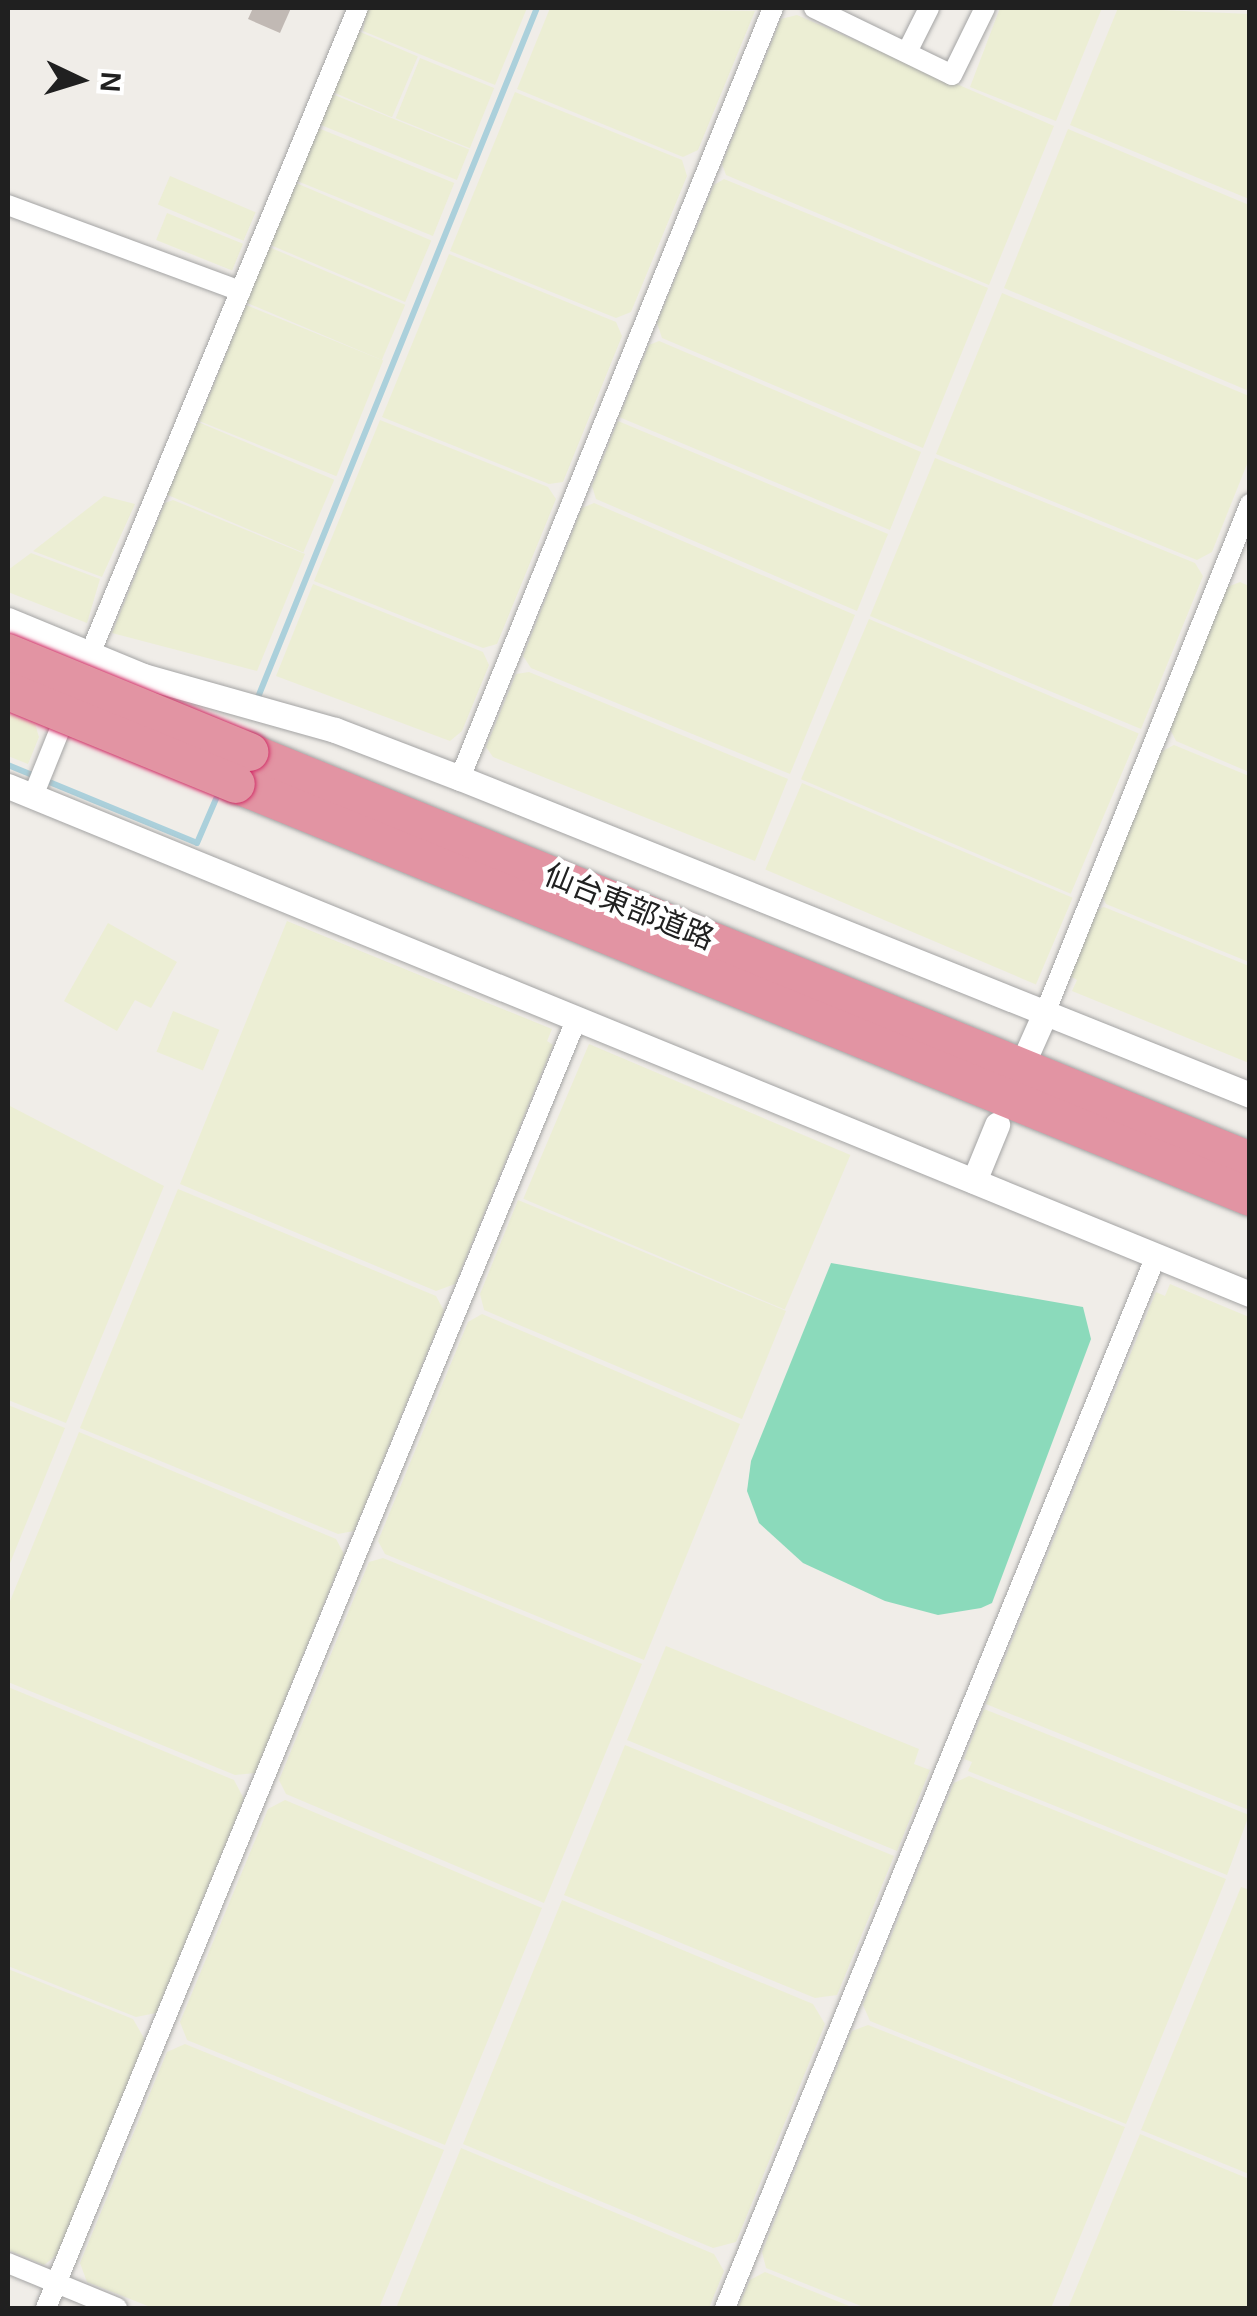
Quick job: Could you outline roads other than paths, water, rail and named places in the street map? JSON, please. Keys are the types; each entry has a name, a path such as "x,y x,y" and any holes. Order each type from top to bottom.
{"highway":[{"name":"仙台東部道路","path":"8,654 242,768 1250,1197"},
{"name":"仙台東部道路","path":"8,691 242,768 1250,1162"}],"street":[{"path":"38,782 358,8"},
{"path":"460,778 774,8"},
{"path":"908,50 928,8"},
{"path":"823,9 952,75 985,8"},
{"path":"8,205 241,291"},
{"path":"1029,1049 1250,504"},
{"path":"8,620 90,654 460,778 1250,1095"},
{"path":"8,786 38,782 577,1018 1250,1294"},
{"path":"46,2308 577,1018"},
{"path":"974,1181 997,1124"},
{"path":"725,2308 1156,1256"},
{"path":"8,2263 117,2308"}],"waterway":[{"path":"256,702 537,8"},
{"path":"8,765 197,843 219,792"}]}
